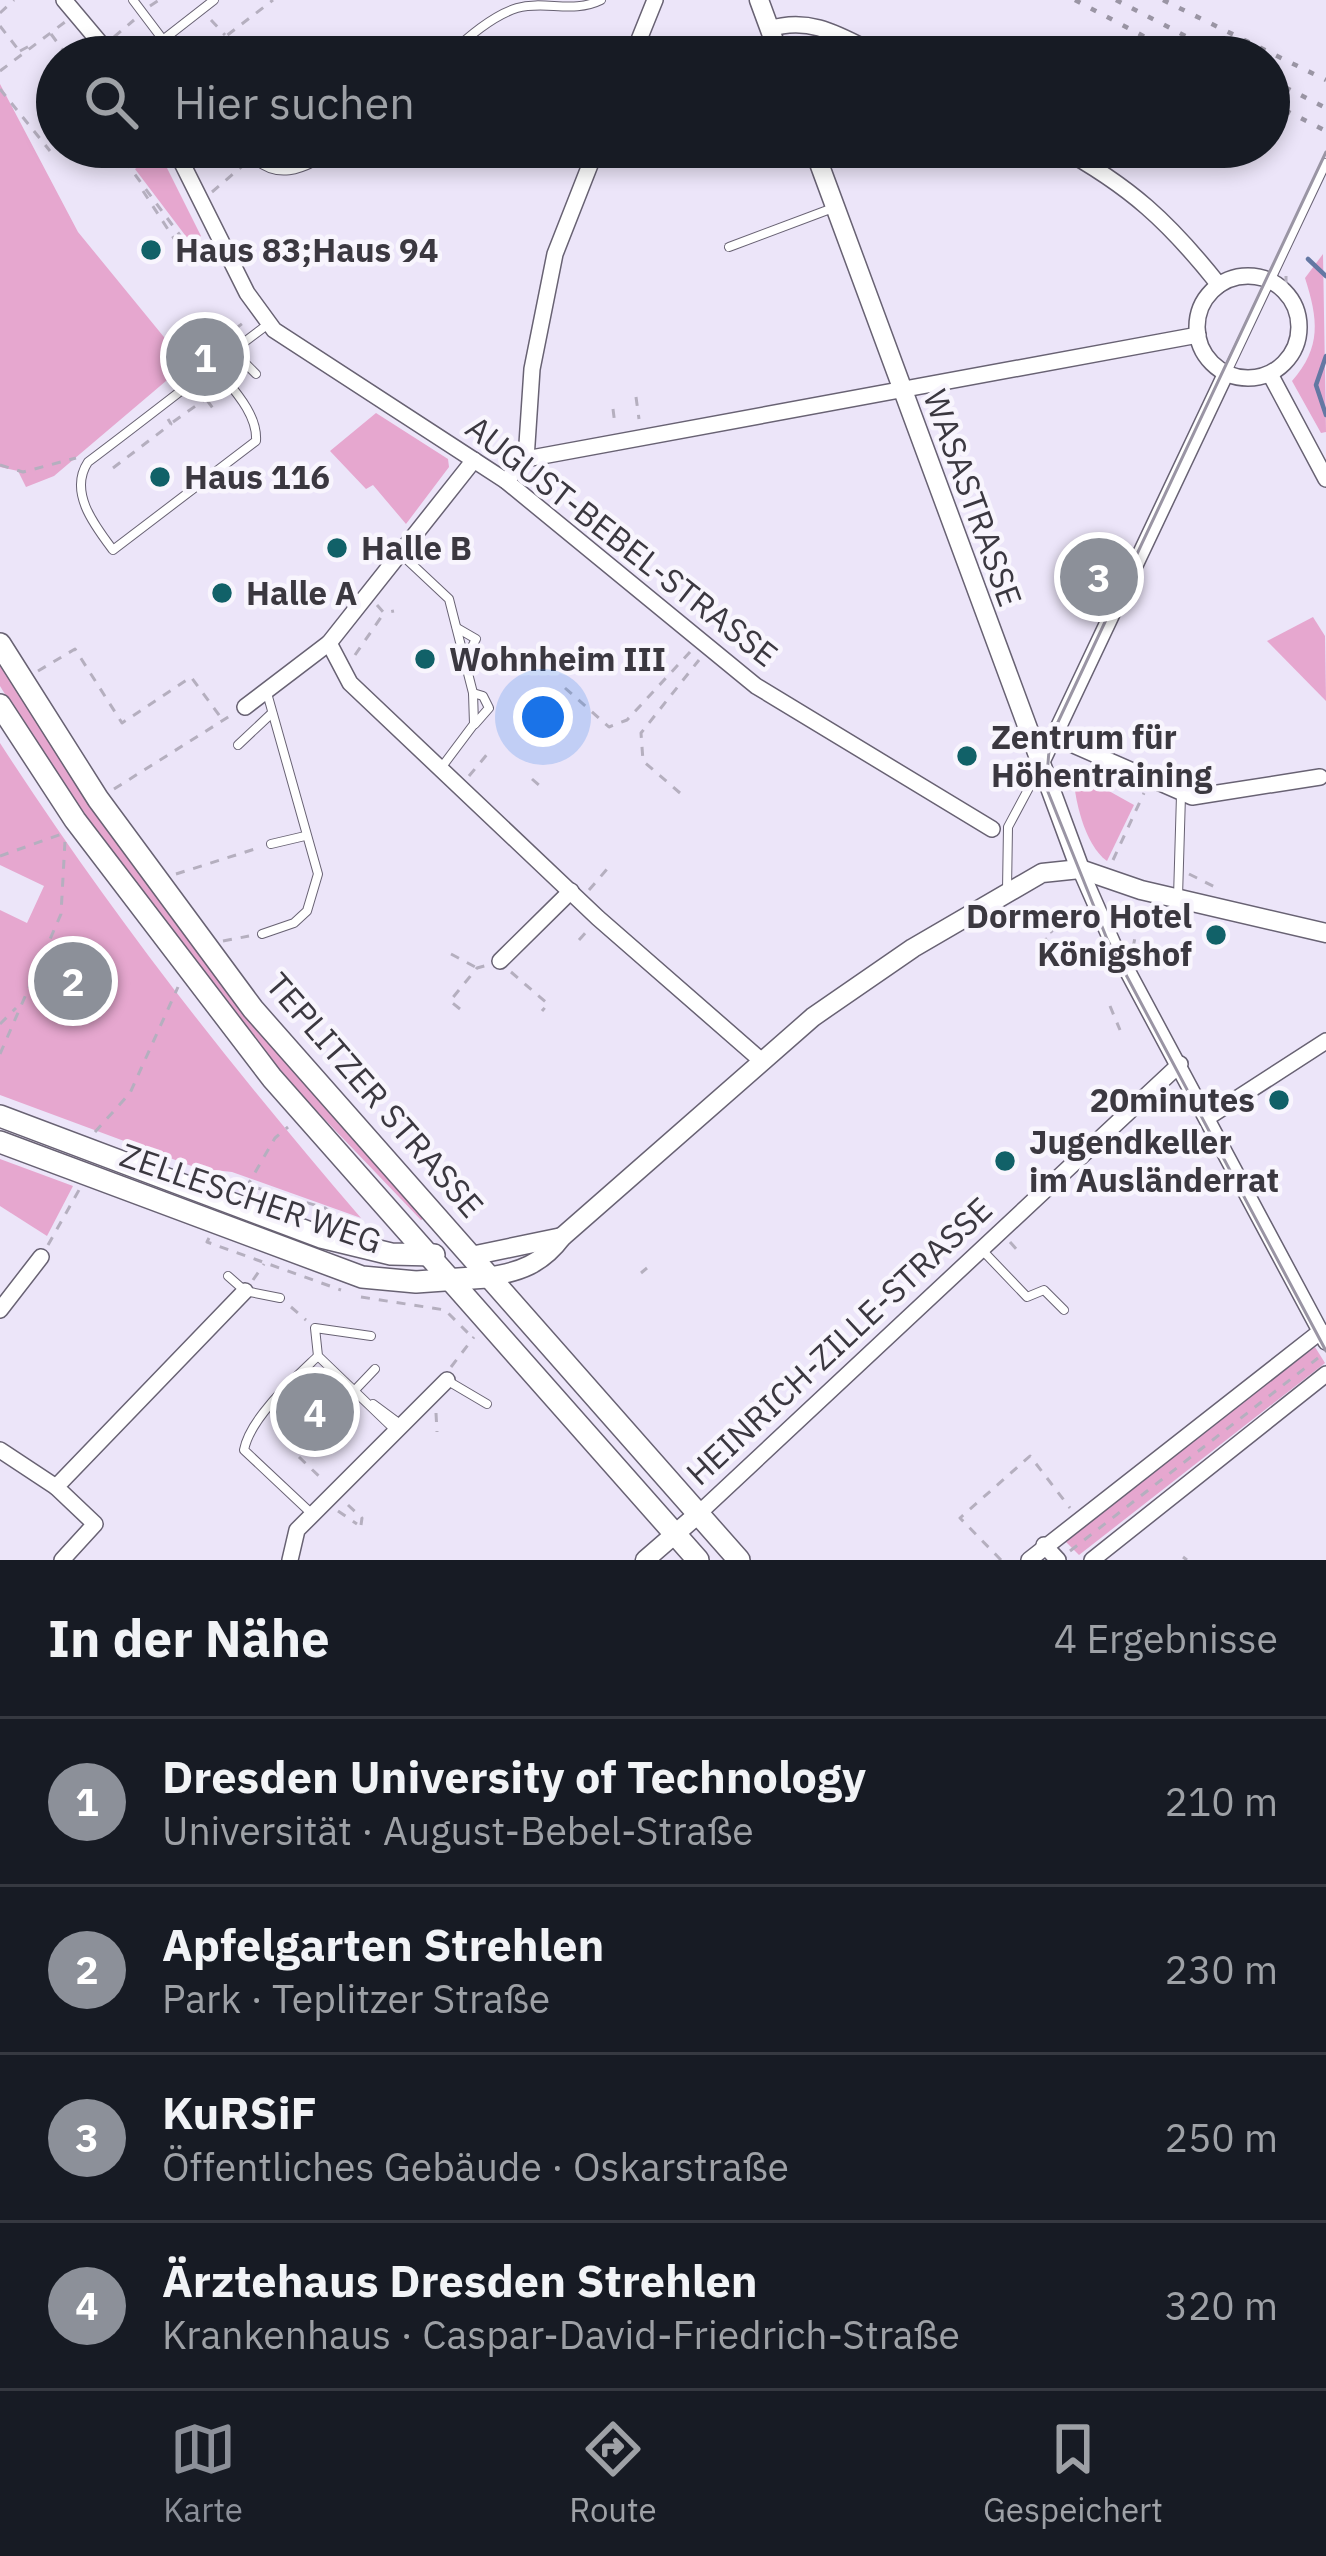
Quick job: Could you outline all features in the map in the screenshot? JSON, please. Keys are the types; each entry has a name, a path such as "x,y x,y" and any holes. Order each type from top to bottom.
{"main road":[{"name":"TEPLITZER STRASSE","path":"0,644 98,799 264,1022 739,1560"},
{"name":"TEPLITZER STRASSE","path":"0,705 68,824 303,1115 698,1560"},
{"name":"ZELLESCHER WEG","path":"0,1116 363,1250 471,1256"},
{"name":"ZELLESCHER WEG","path":"0,1142 362,1277 450,1281 487,1277"}],"street":[{"path":"64,0 94,36"},
{"path":"640,36 655,0"},
{"path":"759,0 773,36"},
{"path":"770,28 791,22 819,25 841,36"},
{"name":"AUGUST-BEBEL-STRASSE","path":"185,168 268,324 506,481 756,686 999,833"},
{"path":"526,459 532,369 545,297 555,254 589,168"},
{"name":"WASASTRASSE","path":"821,168 1080,869"},
{"path":"1093,168 1135,193 1171,225 1219,285"},
{"path":"1249,276 1268,280 1286,292 1300,321 1293,352 1270,374 1243,378 1226,373 1210,361 1198,335 1201,308 1219,285 1249,276"},
{"path":"506,481 526,459 1198,335"},
{"path":"1040,766 1226,373"},
{"path":"1270,374 1326,479"},
{"path":"245,707 329,643 474,460"},
{"path":"329,643 340,666 441,769 763,1062"},
{"path":"1055,737 1181,795 1320,777"},
{"path":"1029,1560 1323,1337 1210,1116 1113,944 1080,869"},
{"path":"487,1277 517,1272 547,1257 562,1237 763,1062 875,973 1042,872 1080,869 1178,899 1326,933"},
{"path":"500,962 576,896"},
{"path":"1210,1116 1326,1041"},
{"name":"HEINRICH-ZILLE-STRASSE","path":"697,1515 1180,1064"},
{"path":"471,1256 562,1237"},
{"path":"0,1310 41,1257"},
{"path":"56,1487 245,1291"},
{"path":"1092,1560 1326,1374"},
{"path":"290,1560 292,1540 312,1514 447,1380"},
{"path":"0,1450 56,1487 95,1524 62,1560"},
{"path":"645,1560 697,1515"},
{"path":"1044,1545 1059,1560"}],"lane":[{"path":"134,0 161,36"},
{"path":"167,36 214,0"},
{"path":"469,36 518,8 586,8 602,0"},
{"path":"1226,373 1326,163"},
{"path":"265,168 288,173 298,168"},
{"path":"729,247 835,207"},
{"path":"214,365 244,404 257,428 256,441 113,550 88,517 81,478 88,462 160,408 214,365 268,324"},
{"path":"233,351 256,374"},
{"path":"400,553 449,599 472,693 474,724 441,769"},
{"path":"457,628 476,639 464,662"},
{"path":"262,934 294,923 307,911 318,874 268,692"},
{"path":"238,745 273,713"},
{"path":"1007,891 999,833 1040,766"},
{"path":"1178,899 1181,795"},
{"path":"271,844 305,836"},
{"path":"982,1250 1027,1297 1044,1290 1064,1310"},
{"path":"228,1276 245,1291 280,1298"},
{"path":"371,1336 315,1328 318,1356 366,1401 386,1409 397,1426"},
{"path":"312,1514 244,1450 268,1406 318,1356"},
{"path":"355,1390 375,1369"},
{"path":"447,1380 487,1404"}],"path":[{"path":"0,13 14,0"},
{"path":"121,36 159,0"},
{"path":"218,28 226,36 273,0"},
{"path":"0,26 21,53"},
{"path":"0,71 36,44"},
{"path":"0,89 36,134"},
{"path":"130,168 193,253 200,257 224,244"},
{"path":"203,200 240,168"},
{"path":"146,189 141,194 185,258 193,253"},
{"path":"207,344 210,348 244,322"},
{"path":"113,468 212,394 214,365"},
{"path":"636,398 643,439"},
{"path":"206,399 215,411"},
{"path":"160,408 171,424"},
{"path":"0,465 23,472 62,457 88,462"},
{"path":"1057,567 1067,552"},
{"path":"1099,577 1108,573 1102,586"},
{"path":"368,595 384,613"},
{"path":"340,666 368,644 384,613 394,610"},
{"path":"565,688 609,727 627,720 704,646"},
{"path":"680,793 643,761 641,733 704,646"},
{"path":"22,681 75,649 122,723 191,677 223,721"},
{"path":"98,799 245,707"},
{"path":"460,786 489,752"},
{"path":"532,779 542,787"},
{"path":"1106,879 1149,782"},
{"path":"0,856 68,824 61,914 0,1054"},
{"path":"179,872 271,844"},
{"path":"576,896 608,868"},
{"path":"1179,871 1216,883 1212,907"},
{"path":"1132,953 1138,925"},
{"path":"1048,926 1052,931 1044,937 1051,946 1072,939"},
{"path":"226,939 262,934"},
{"path":"451,954 478,968"},
{"path":"460,1009 450,1001 478,968 500,962 548,1004 542,1011"},
{"path":"84,1148 130,1094 186,970"},
{"path":"1110,1006 1123,1028"},
{"path":"0,1024 17,1007"},
{"path":"238,1206 275,1138 303,1115"},
{"path":"41,1257 82,1185 80,1172"},
{"path":"196,1172 248,1182 325,1208 364,1234"},
{"path":"1013,1246 1018,1252"},
{"path":"245,1291 264,1264"},
{"path":"641,1273 647,1268"},
{"path":"280,1298 315,1328"},
{"path":"418,1306 445,1310 473,1338 453,1360 447,1380"},
{"path":"1059,1560 1326,1352"},
{"path":"288,1403 303,1390"},
{"path":"738,1418 745,1426"},
{"path":"436,1419 436,1432"},
{"path":"1179,1442 1203,1472"},
{"path":"1001,1560 960,1518 1030,1456 1078,1519"},
{"path":"299,1457 354,1527 359,1523 362,1518 330,1495"}],"shaded area":[{"path":"0,84 36,152 36,168 44,168 78,232 186,364 54,476 26,487 18,471 0,467"},
{"path":"167,168 201,236 191,243 135,169"},
{"path":"1323,254 1326,432 1321,433 1292,381 1309,356 1315,332 1305,278"},
{"path":"376,413 448,459 449,467 406,524 373,485 366,489 330,451"},
{"path":"1313,617 1325,636 1326,701 1267,641"},
{"path":"0,660 169,915 304,1083 427,1217 421,1220 288,1081 140,899 76,811 0,686"},
{"path":"0,743 172,987 361,1218 232,1172 197,1168 0,1095 0,910 27,923 44,886 0,865"},
{"path":"1073,771 1134,805 1107,861 1086,832"},
{"path":"0,1159 73,1186 47,1236 0,1206"},
{"path":"1315,1347 1325,1363 1079,1555 1063,1539"}],"waterway":[{"path":"1308,259 1326,276"},
{"path":"1326,356 1316,385 1326,415"}],"tram line":[{"path":"1326,152 1050,739 1046,787 1107,939 1326,1351"}],"railway":[{"path":"1075,0 1143,36"},
{"path":"1116,0 1185,36"},
{"path":"1163,0 1236,36"},
{"path":"1290,62 1326,80"},
{"path":"1290,90 1326,108"},
{"path":"1290,113 1326,131"}],"place":[{"name":"Haus 83;Haus 94","path":"151,250"},
{"name":"Dresden University of Technology","path":"205,357"},
{"name":"Haus 116","path":"160,477"},
{"name":"Halle B","path":"337,548"},
{"name":"KuRSiF","path":"1099,577"},
{"name":"Halle A","path":"222,593"},
{"name":"Wohnheim III","path":"425,659"},
{"name":"Zentrum für Höhentraining","path":"967,756"},
{"name":"Dormero Hotel Königshof","path":"1216,935"},
{"name":"Apfelgarten Strehlen","path":"73,981"},
{"name":"20minutes","path":"1279,1100"},
{"name":"Jugendkeller im Ausländerrat","path":"1005,1161"},
{"name":"Ärztehaus Dresden Strehlen","path":"315,1412"}]}
